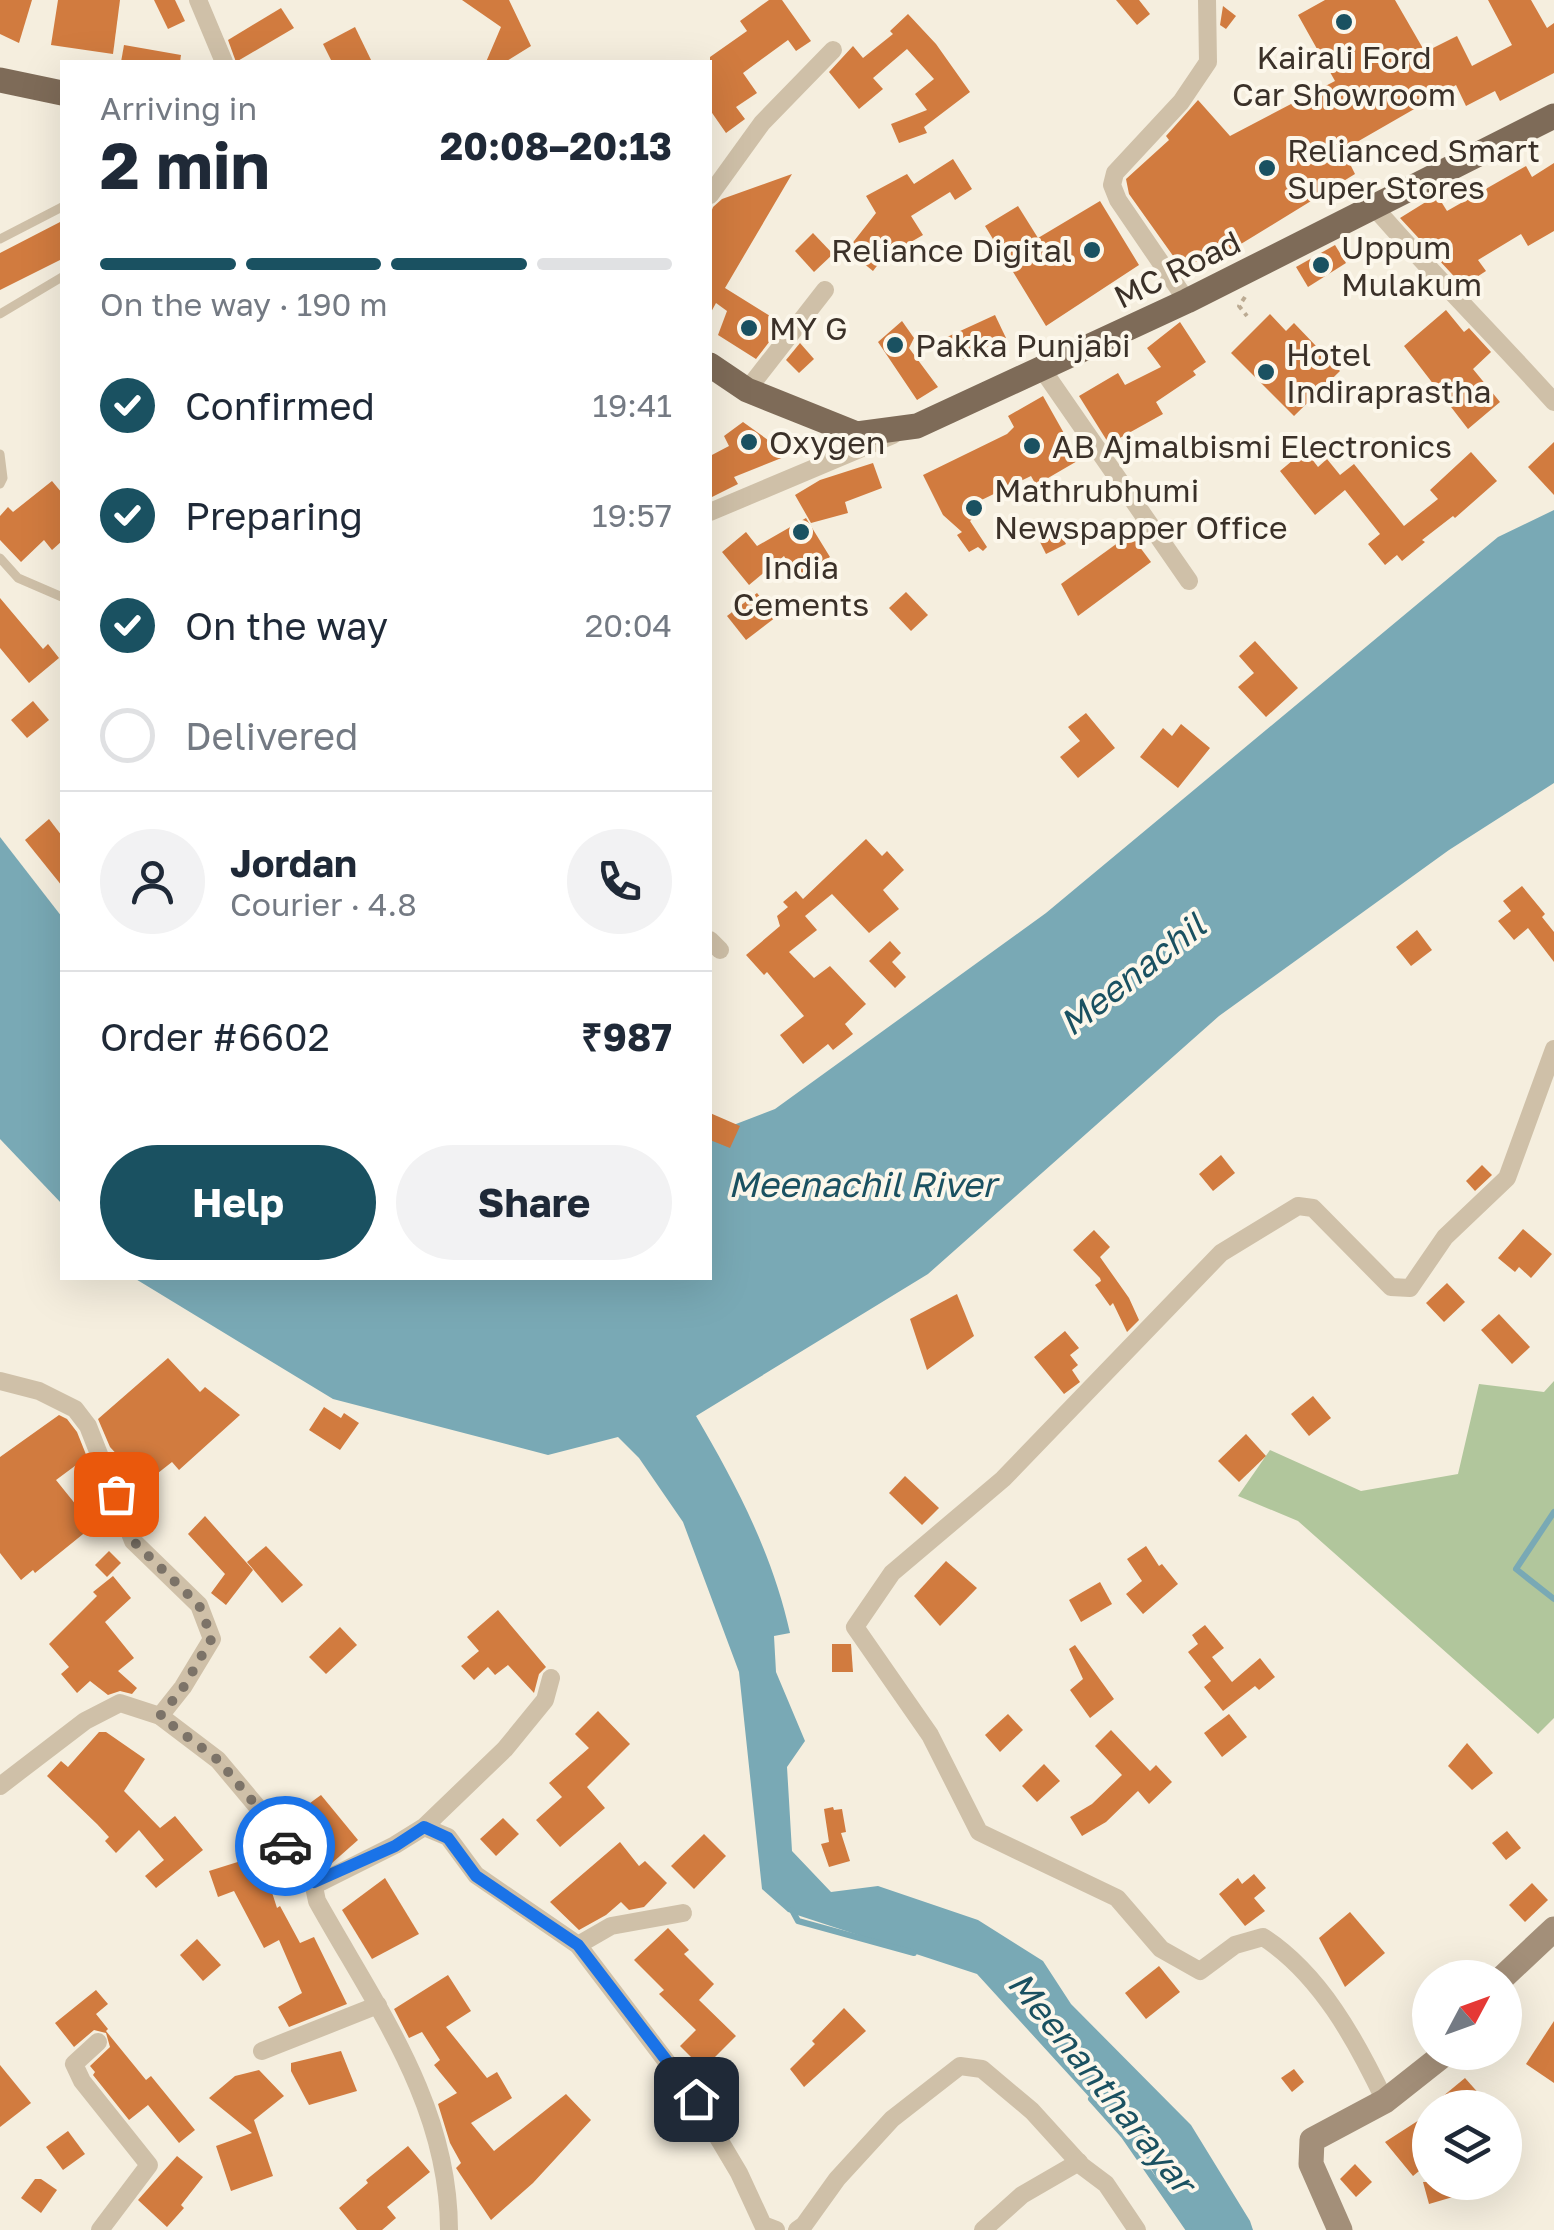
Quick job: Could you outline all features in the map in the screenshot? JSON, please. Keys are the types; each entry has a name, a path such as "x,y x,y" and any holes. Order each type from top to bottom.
{"main road":[{"path":"0,80 60,93"},
{"name":"MC Road","path":"712,365 746,390 857,434 917,426 1188,301 1552,121"},
{"path":"1521,1960 1554,1929"},
{"path":"1340,2230 1311,2164 1312,2140 1385,2101 1424,2070"}],"street":[{"path":"198,0 223,60"},
{"path":"1188,301 1118,200 1112,185 1115,173 1181,102 1208,62 1207,0"},
{"path":"712,191 762,123 833,50"},
{"path":"1376,208 1554,402"},
{"path":"746,390 825,290"},
{"path":"1042,368 1188,580"},
{"path":"712,511 917,426"},
{"path":"1385,2101 1335,2011 1293,1956 1263,1937 1236,1945 1200,1971 1161,1949 1117,1898 979,1832 930,1734 855,1627 892,1573 1002,1479 1221,1253 1298,1206 1313,1208 1390,1287 1410,1288 1445,1237 1507,1178 1554,1048"},
{"path":"0,1381 39,1391 75,1409 88,1426 133,1541 199,1605 212,1638 183,1688 160,1716"},
{"path":"314,1882 395,1846 424,1827 515,1737 545,1700 551,1678"},
{"path":"0,1786 85,1721 120,1703 160,1716 218,1760 314,1882 318,1901 417,2077 449,2193 449,2230"},
{"path":"424,1827 448,1838 476,1876 578,1945 696,2099 739,2173 763,2225 776,2230"},
{"path":"578,1945 611,1926 682,1913"},
{"path":"262,2052 378,2005"},
{"path":"98,2042 74,2064 82,2081 149,2164 100,2230"},
{"path":"797,2230 892,2120 960,2066 982,2069 1000,2082 1106,2184 1137,2230"},
{"path":"982,2230 1022,2195 1079,2162"}],"lane":[{"path":"0,240 60,208"},
{"path":"0,314 60,279"},
{"path":"0,454 0,484"},
{"path":"0,558 18,578 60,596"}],"path":[{"path":"1247,316 1239,306 1248,293"}],"green space":[{"path":"1554,1381 1554,1718 1538,1734 1298,1521 1238,1496 1270,1450 1361,1491 1458,1474 1479,1384 1544,1392"}],"water":[{"name":"Meenachil River","path":"1554,510 1554,783 1449,850 1219,1016 928,1274 696,1416 752,1521 774,1576 790,1633 774,1636 776,1672 805,1741 787,1767 792,1851 831,1892 878,1886 978,1920 1043,1961 1071,2004 1191,2125 1253,2230 1189,2230 1143,2156 977,1974 788,1912 762,1889 739,1672 683,1522 639,1458 618,1437 548,1455 333,1399 137,1280 712,1280 712,1133 775,1109 1046,913 1498,537"},
{"path":"0,837 60,914 60,1202 0,1139"}],"building":[{"path":"0,0 32,0 19,43 0,34"},
{"path":"58,0 120,0 113,54 51,45"},
{"path":"154,0 175,0 185,21 168,29"},
{"path":"462,0 509,0 531,46 508,60 487,60 501,27"},
{"path":"769,0 782,0 811,41 796,51 788,40 743,73 757,93 736,107 745,119 726,133 712,113 710,57 747,31 740,21"},
{"path":"1116,0 1139,0 1150,14 1137,25"},
{"path":"1325,0 1395,0 1425,52 1457,36 1472,66 1512,45 1488,0 1531,0 1547,28 1554,23 1554,73 1500,101 1495,91 1466,106 1456,85 1343,150 1355,174 1236,247 1181,267 1129,194 1126,179 1169,140 1166,136 1198,100 1230,136 1335,81 1298,15"},
{"path":"1223,6 1236,16 1226,29 1220,25"},
{"path":"281,8 294,28 239,60 235,60 228,40"},
{"path":"908,14 936,44 970,92 924,127 927,133 899,143 891,124 927,110 915,94 934,79 907,49 873,78 883,89 859,109 829,72 853,46 863,58 893,34 890,31"},
{"path":"355,27 371,60 331,60 323,44"},
{"path":"124,45 181,55 180,60 121,60"},
{"path":"953,159 972,189 955,200 950,192 911,216 923,235 883,258 873,271 847,250 876,213 866,196 907,174 914,184"},
{"path":"1554,163 1554,231 1528,246 1521,234 1478,260 1486,271 1463,286 1400,218 1437,195 1447,211 1526,166 1532,177"},
{"path":"792,174 725,288 783,324 756,359 718,335 727,311 716,303 712,310 712,210 722,199"},
{"path":"1100,201 1139,265 1046,326 985,226 1018,206 1038,238"},
{"path":"60,222 60,260 0,290 0,253"},
{"path":"813,233 833,254 814,272 795,251"},
{"name":"Uppum Mulakum","path":"1335,245 1346,263 1308,287 1296,267"},
{"path":"1446,310 1464,332 1469,328 1491,352 1473,369 1500,402 1468,429 1404,346"},
{"path":"1270,314 1286,331 1294,323 1340,371 1294,416 1231,353"},
{"path":"995,315 1006,338 959,361 947,337"},
{"name":"Pakka Punjabi","path":"902,321 914,338 909,348 938,387 917,400 878,342"},
{"path":"1180,322 1206,362 1193,371 1196,375 1156,402 1163,414 1109,444 1079,396 1118,373 1125,385 1161,367 1147,348"},
{"path":"800,343 814,359 799,373 786,360"},
{"path":"1043,396 1079,460 1036,485 1031,476 963,509 973,518 970,521 987,547 969,552 957,535 962,532 943,515 923,475 1007,434 1014,427 1008,416"},
{"path":"743,422 789,455 734,477 738,484 712,497 712,455 729,446 724,436"},
{"path":"1554,442 1554,495 1528,467"},
{"path":"1305,450 1318,467 1327,459 1340,475 1354,464 1404,526 1438,499 1430,490 1471,452 1497,481 1455,518 1422,540 1425,542 1402,561 1397,555 1385,565 1368,544 1380,534 1345,490 1315,515 1280,471"},
{"path":"873,463 882,488 845,502 848,513 811,523 795,495 820,480"},
{"path":"52,481 60,491 60,543 52,550 44,540 21,562 0,540 0,516 8,507 13,512"},
{"path":"806,518 830,557 797,577 784,556 749,585 722,552 746,532 757,546"},
{"path":"1054,522 1066,544 1046,554 1035,532"},
{"path":"1130,534 1151,562 1078,616 1061,584"},
{"path":"906,592 928,615 911,631 889,608"},
{"path":"757,593 776,617 746,640 727,616"},
{"path":"0,598 43,649 48,644 59,658 29,683 0,648"},
{"path":"1255,641 1298,688 1266,717 1238,687 1254,673 1239,656"},
{"path":"33,701 49,720 27,738 11,720"},
{"path":"1086,713 1115,748 1078,778 1060,757 1080,741 1068,727"},
{"path":"1181,724 1210,748 1178,788 1140,757 1163,728 1172,736"},
{"path":"49,819 60,833 60,884 25,840"},
{"path":"866,839 882,856 887,851 904,870 883,890 899,909 869,933 832,894 805,916 817,930 789,952 814,978 830,966 866,1004 845,1024 853,1034 833,1050 828,1044 803,1064 780,1035 804,1016 767,972 764,975 746,955 780,926 777,916 788,907 783,902 796,891 803,899"},
{"path":"1522,886 1554,932 1554,962 1528,928 1514,940 1498,921 1511,911 1503,901"},
{"path":"1417,930 1432,950 1411,966 1396,947"},
{"path":"890,941 901,953 892,962 906,977 895,988 869,961"},
{"path":"712,1114 740,1126 730,1148 712,1141"},
{"path":"1221,1155 1235,1173 1213,1191 1199,1174"},
{"path":"1482,1165 1492,1175 1475,1191 1466,1181"},
{"path":"1523,1229 1552,1254 1531,1278 1519,1267 1515,1272 1498,1258"},
{"path":"1094,1230 1110,1247 1100,1257 1129,1298 1139,1320 1127,1332 1113,1303 1110,1306 1095,1285 1100,1278 1073,1250"},
{"path":"1447,1283 1465,1302 1444,1322 1426,1303"},
{"path":"957,1294 974,1336 927,1370 910,1319"},
{"path":"1499,1314 1530,1347 1512,1364 1481,1330"},
{"path":"1065,1331 1079,1348 1070,1355 1078,1365 1072,1370 1080,1382 1064,1394 1034,1357"},
{"path":"168,1358 200,1392 205,1387 240,1415 179,1470 172,1462 144,1484 110,1447 98,1419"},
{"path":"1313,1396 1331,1418 1309,1436 1291,1414"},
{"path":"324,1407 359,1423 340,1450 309,1430"},
{"path":"59,1415 77,1432 87,1457 56,1480 93,1526 21,1580 0,1553 0,1457"},
{"path":"1246,1434 1266,1456 1239,1482 1218,1461"},
{"path":"905,1476 939,1508 922,1525 889,1493"},
{"path":"205,1516 253,1570 226,1605 211,1593 225,1574 188,1534"},
{"path":"266,1546 303,1585 282,1603 247,1562"},
{"path":"1146,1546 1178,1584 1143,1614 1126,1594 1142,1581 1127,1559"},
{"path":"109,1551 121,1563 107,1577 95,1565"},
{"path":"946,1561 977,1588 940,1626 914,1596"},
{"path":"113,1576 131,1598 105,1622 134,1658 118,1671 137,1688 132,1694 120,1691 108,1695 90,1681 77,1693 61,1674 69,1667 49,1644 97,1596 93,1592"},
{"path":"1100,1582 1112,1604 1081,1622 1069,1600"},
{"path":"498,1610 546,1667 539,1674 534,1693 508,1665 495,1675 488,1667 474,1680 461,1666 479,1651 467,1637"},
{"path":"1205,1625 1224,1648 1212,1657 1232,1682 1260,1658 1275,1677 1259,1690 1255,1686 1223,1711 1204,1687 1211,1681 1188,1652 1198,1644 1192,1635"},
{"path":"340,1627 357,1645 326,1674 309,1657"},
{"path":"832,1644 851,1644 853,1672 832,1672"},
{"path":"1075,1645 1114,1699 1090,1718 1070,1690 1083,1679 1069,1649"},
{"path":"598,1711 630,1744 587,1787 605,1808 560,1847 536,1820 562,1797 549,1783 589,1748 575,1734"},
{"path":"1008,1714 1023,1730 1000,1752 985,1735"},
{"path":"1229,1714 1247,1737 1222,1757 1204,1733"},
{"path":"1111,1730 1150,1771 1156,1765 1172,1782 1149,1804 1138,1791 1106,1822 1082,1836 1070,1817 1092,1804 1122,1775 1095,1746"},
{"path":"99,1732 106,1732 145,1759 124,1791 160,1828 175,1816 203,1850 156,1888 145,1876 164,1860 139,1830 116,1853 105,1841 109,1837 47,1776 61,1761 68,1767"},
{"path":"1467,1743 1493,1773 1472,1790 1448,1766"},
{"path":"1044,1764 1060,1781 1037,1802 1022,1786"},
{"path":"321,1795 358,1840 332,1863 318,1869 284,1822"},
{"path":"824,1809 842,1809 846,1832 841,1833 850,1861 829,1867 821,1844 829,1842"},
{"path":"503,1818 519,1834 496,1856 480,1839"},
{"path":"1507,1831 1521,1848 1506,1860 1492,1843"},
{"path":"704,1834 726,1856 694,1889 671,1866"},
{"path":"620,1842 639,1866 645,1861 667,1883 644,1907 629,1910 621,1902 579,1930 550,1902"},
{"path":"260,1855 277,1908 280,1906 300,1943 314,1937 347,2004 289,2027 278,2007 302,1993 279,1940 264,1948 234,1891 218,1897 209,1871"},
{"path":"1254,1874 1266,1888 1254,1898 1265,1911 1245,1926 1219,1894 1238,1878 1242,1884"},
{"path":"385,1878 419,1934 372,1959 342,1910"},
{"path":"1532,1883 1548,1900 1525,1922 1509,1905"},
{"path":"1350,1912 1385,1953 1345,1987 1319,1938"},
{"path":"668,1928 689,1950 684,1954 714,1984 699,2000 736,2036 703,2069 680,2046 696,2030 659,1994 664,1990 634,1960"},
{"path":"197,1939 221,1965 203,1981 180,1955"},
{"path":"1159,1966 1180,1992 1146,2019 1125,1993"},
{"path":"448,1975 471,2011 446,2027 487,2078 497,2072 512,2098 471,2123 494,2151 566,2094 591,2120 533,2183 491,2220 456,2168 461,2163 438,2104 457,2093 434,2065 440,2060 422,2032 409,2038 394,2009"},
{"path":"96,1990 108,2004 96,2014 106,2031 146,2080 151,2076 195,2130 179,2143 148,2105 129,2120 93,2075 90,2066 110,2047 106,2033 94,2030 74,2047 55,2023"},
{"path":"844,2008 866,2031 804,2087 790,2069"},
{"path":"1554,2021 1554,2083 1526,2064"},
{"path":"341,2051 357,2091 309,2105 291,2071 291,2063"},
{"path":"0,2065 31,2103 0,2127"},
{"path":"1294,2069 1304,2082 1292,2092 1281,2078"},
{"path":"259,2070 284,2096 254,2120 273,2176 231,2191 216,2146 252,2133 209,2098 235,2076"},
{"path":"1465,2078 1476,2090 1450,2090"},
{"path":"1412,2125 1412,2175 1385,2142"},
{"path":"68,2131 85,2154 63,2170 46,2147"},
{"path":"408,2146 430,2172 387,2207 396,2218 382,2230 357,2230 339,2208"},
{"path":"177,2156 203,2177 167,2227 138,2200"},
{"path":"1355,2164 1372,2182 1356,2197 1340,2179"},
{"path":"35,2179 57,2190 41,2213 21,2198"}],"waterway":[{"path":"1554,1512 1516,1569 1554,1599"},
{"name":"Meenantharayar","path":"792,1910 798,1921 914,1953"},
{"name":"Meenantharayar","path":"1091,2099 1124,2136 1189,2230"}],"way so far":[{"path":"116,1494 133,1541 199,1605 212,1638 183,1688 160,1716 218,1760 285,1846"}],"place":[{"name":"Kairali Ford Car Showroom","path":"1344,22"},
{"name":"Relianced Smart Super Stores","path":"1267,168"},
{"name":"Reliance Digital","path":"1092,250"},
{"name":"Uppum Mulakum","path":"1321,265"},
{"name":"MY G","path":"749,328"},
{"name":"Pakka Punjabi","path":"895,345"},
{"name":"Hotel Indiraprastha","path":"1266,372"},
{"name":"Oxygen","path":"749,442"},
{"name":"AB Ajmalbismi Electronics","path":"1032,446"},
{"name":"Mathrubhumi Newspapper Office","path":"974,508"},
{"name":"India Cements","path":"801,532"}],"route":[{"path":"285,1846 308,1878 321,1882 395,1846 424,1827 448,1838 476,1876 578,1945 696,2099"}],"water label":[{"name":"Meenachil","path":"1132,974"}]}
